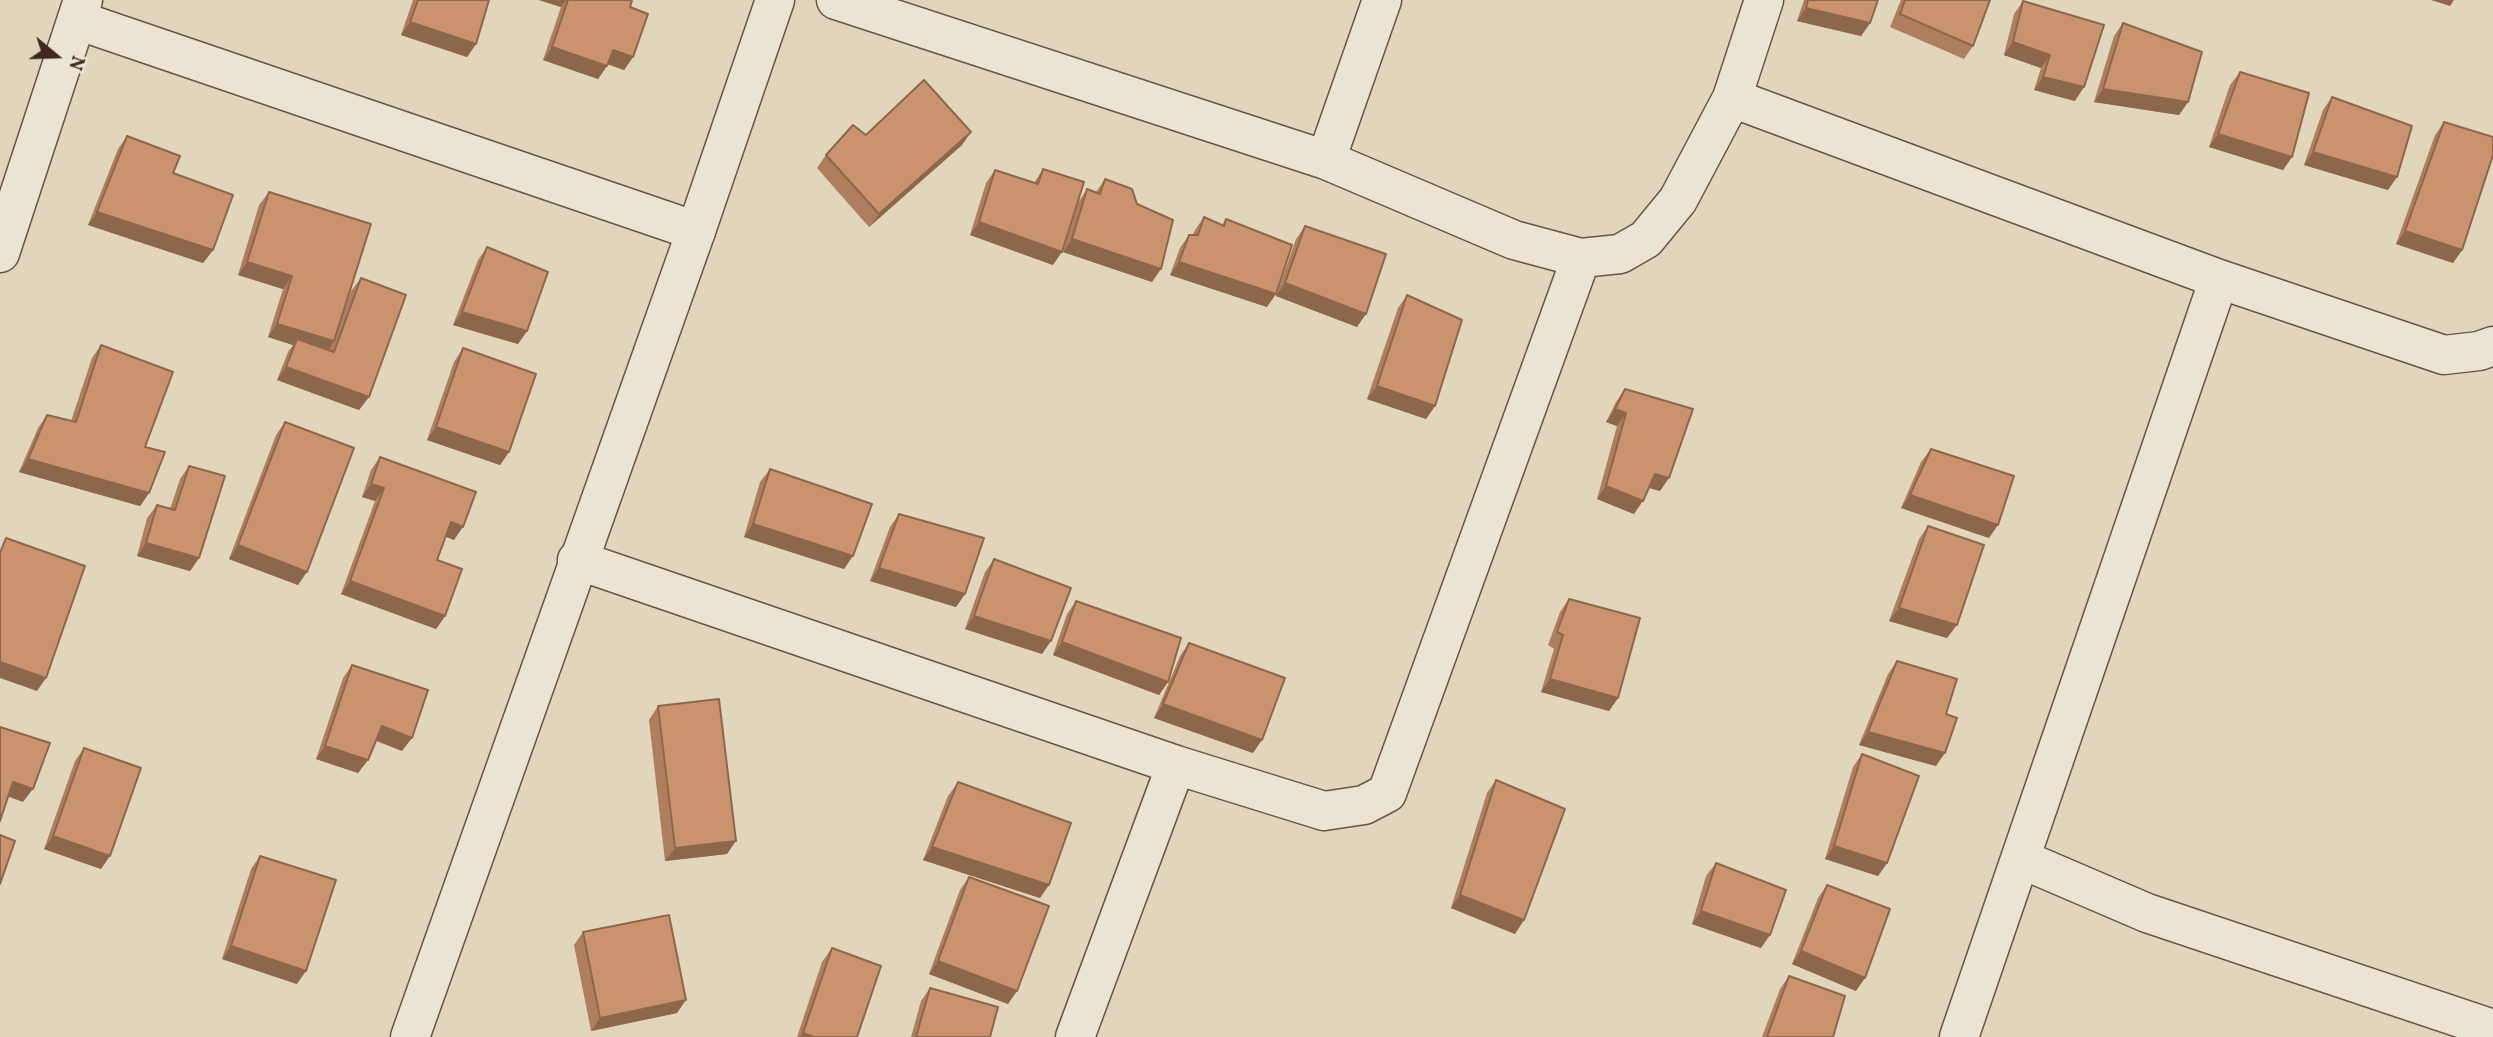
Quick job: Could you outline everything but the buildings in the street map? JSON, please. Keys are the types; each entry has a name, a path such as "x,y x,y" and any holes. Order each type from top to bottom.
{"street":[{"path":"410,1037 577,560 696,231 775,0"},
{"path":"836,0 1326,160 1514,240 1581,258 1620,254 1646,239 1678,200 1732,98 1764,0"},
{"path":"1326,160 1382,0"},
{"path":"0,253 80,10 696,231"},
{"path":"1732,98 2219,279 2444,355 2479,351 2493,345"},
{"path":"577,560 1176,765 1324,811 1364,804 1387,793 1581,258"},
{"path":"1959,1037 2219,279"},
{"path":"1076,1037 1176,765"},
{"path":"2021,859 2147,913 2493,1029"}]}
